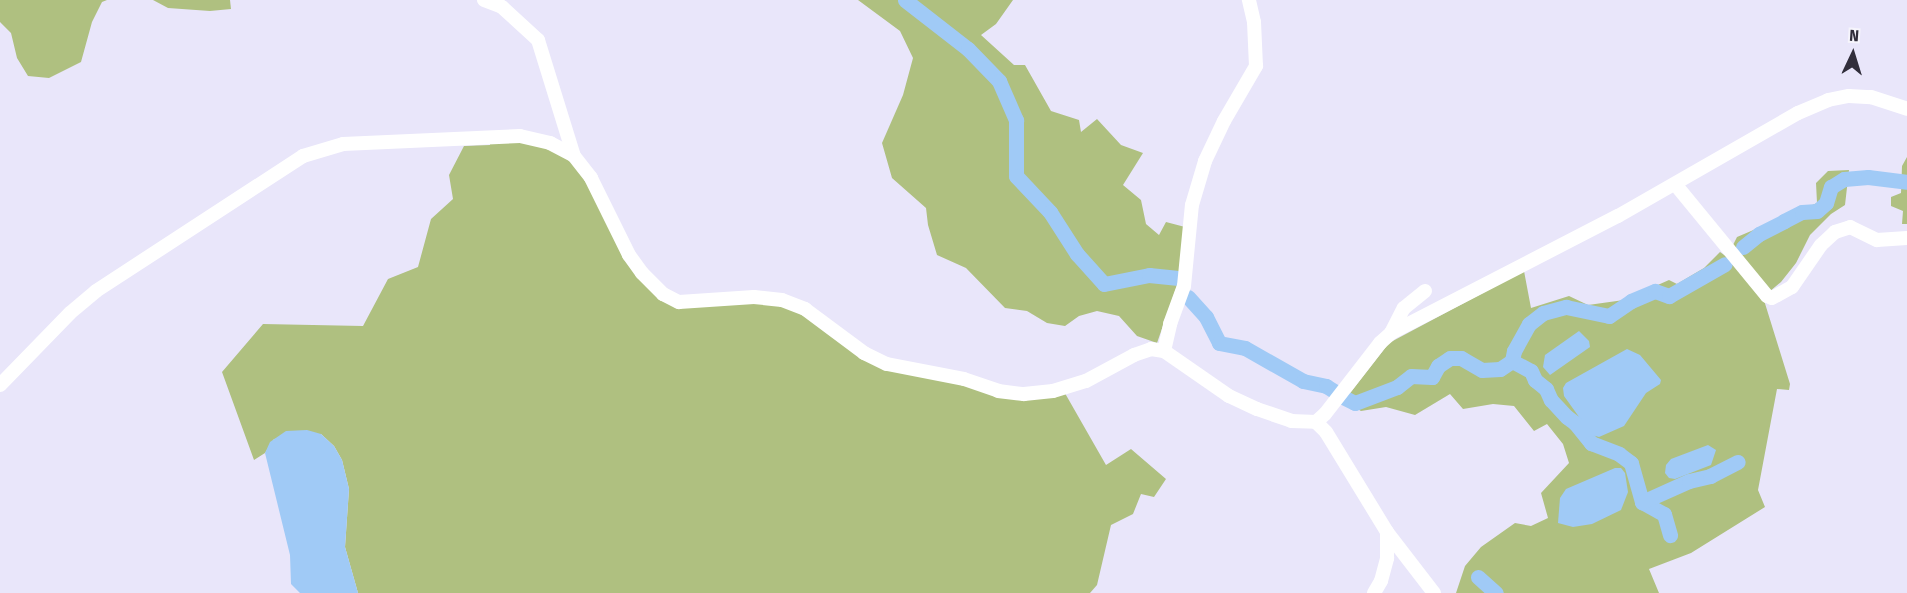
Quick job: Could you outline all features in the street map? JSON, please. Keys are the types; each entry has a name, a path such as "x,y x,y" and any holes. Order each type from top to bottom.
{"street":[{"path":"484,0 502,7 538,40 574,156 591,178 629,255 642,273 663,294 679,302 754,297 782,300 805,309 864,353 887,364 964,379 998,391 1024,394 1053,391 1086,381 1134,355 1151,349 1164,351 1229,396 1257,410 1291,421 1316,422 1326,432 1387,532 1434,593"},
{"path":"1164,351 1170,324 1184,286 1192,205 1205,161 1224,121 1256,66 1254,22 1250,0"},
{"path":"1316,422 1325,414 1380,344 1392,333 1618,216 1798,113 1828,100 1871,97 1907,109"},
{"path":"0,385 69,314 96,291 255,186 317,150 343,144 520,136 550,143 574,156"},
{"path":"1675,184 1767,296 1772,298 1792,287 1821,245 1834,232 1850,227 1877,240 1907,238"},
{"path":"1392,333 1404,308 1425,291"},
{"path":"1374,593 1381,581 1387,558 1387,532"}],"green space":[{"path":"0,0 107,0 102,2 92,22 81,62 49,78 28,76 17,58 11,33 0,22"},
{"path":"153,0 230,0 231,9 210,11 168,8"},
{"path":"858,0 1013,0 996,24 981,35 1014,65 1025,65 1051,111 1079,120 1081,132 1097,119 1121,145 1143,153 1123,185 1141,200 1146,224 1159,235 1166,222 1185,227 1182,271 1157,343 1137,336 1119,316 1097,311 1079,316 1065,326 1047,323 1027,311 1005,308 966,268 937,255 928,225 926,208 892,178 882,143 903,95 913,58 900,31"},
{"path":"520,136 574,156 629,255 679,302 782,300 864,353 998,391 1062,388 1106,465 1131,449 1166,479 1154,497 1141,494 1133,514 1111,525 1097,585 1090,593 358,593 345,547 349,489 342,460 334,446 321,434 274,439 265,453 254,460 222,372 263,324 363,326 388,279 418,267 431,219 453,199 449,175 464,146 490,145 490,138"},
{"path":"1907,157 1907,224 1902,224 1903,211 1891,206 1891,197 1901,193 1902,166"},
{"path":"1849,170 1845,205 1831,214 1810,235 1796,263 1781,282 1763,297 1790,384 1789,390 1777,389 1758,490 1765,507 1691,553 1649,569 1659,593 1456,593 1465,566 1481,547 1515,523 1531,526 1548,518 1541,493 1569,463 1563,444 1547,424 1534,431 1514,406 1493,404 1463,409 1450,394 1415,415 1386,407 1361,411 1344,401 1389,343 1524,271 1531,308 1569,296 1588,305 1624,300 1669,280 1677,284 1704,268 1720,252 1727,257 1737,237 1817,203 1816,183 1828,171"}],"water":[{"path":"1579,331 1589,341 1590,347 1550,375 1543,367 1545,355"},
{"path":"1627,349 1640,355 1661,380 1660,384 1646,393 1624,426 1599,437 1592,435 1564,396 1563,388 1566,383"},
{"path":"307,430 321,434 334,446 342,460 349,489 345,547 358,593 300,593 291,584 290,555 265,453 270,442 286,431"},
{"path":"1708,445 1716,450 1711,465 1675,479 1669,478 1665,473 1666,465 1671,459"},
{"path":"1615,468 1621,468 1625,473 1628,492 1621,510 1592,524 1573,527 1558,523 1560,498 1566,489"}],"waterway":[{"path":"905,0 968,49 999,81 1016,120 1016,176 1050,212 1077,254 1104,284 1149,275 1176,278"},
{"path":"1743,247 1759,234 1802,212 1817,211 1826,203 1831,187 1844,179 1868,177 1907,182"},
{"path":"1343,397 1355,403 1397,387 1411,376 1432,377 1438,366 1450,358 1461,358 1482,370 1500,369 1512,361 1514,351 1529,324 1543,313 1566,307 1609,316 1631,301 1655,291 1669,296 1725,264"},
{"path":"1188,297 1206,317 1219,343 1245,348 1303,381 1326,386 1337,393"},
{"path":"1512,361 1531,371 1535,380 1546,389 1551,400 1575,423 1591,443 1619,454 1631,463 1642,502 1664,514 1670,535"},
{"path":"1642,502 1689,481 1710,476 1738,462"},
{"path":"1478,577 1496,593"}]}
